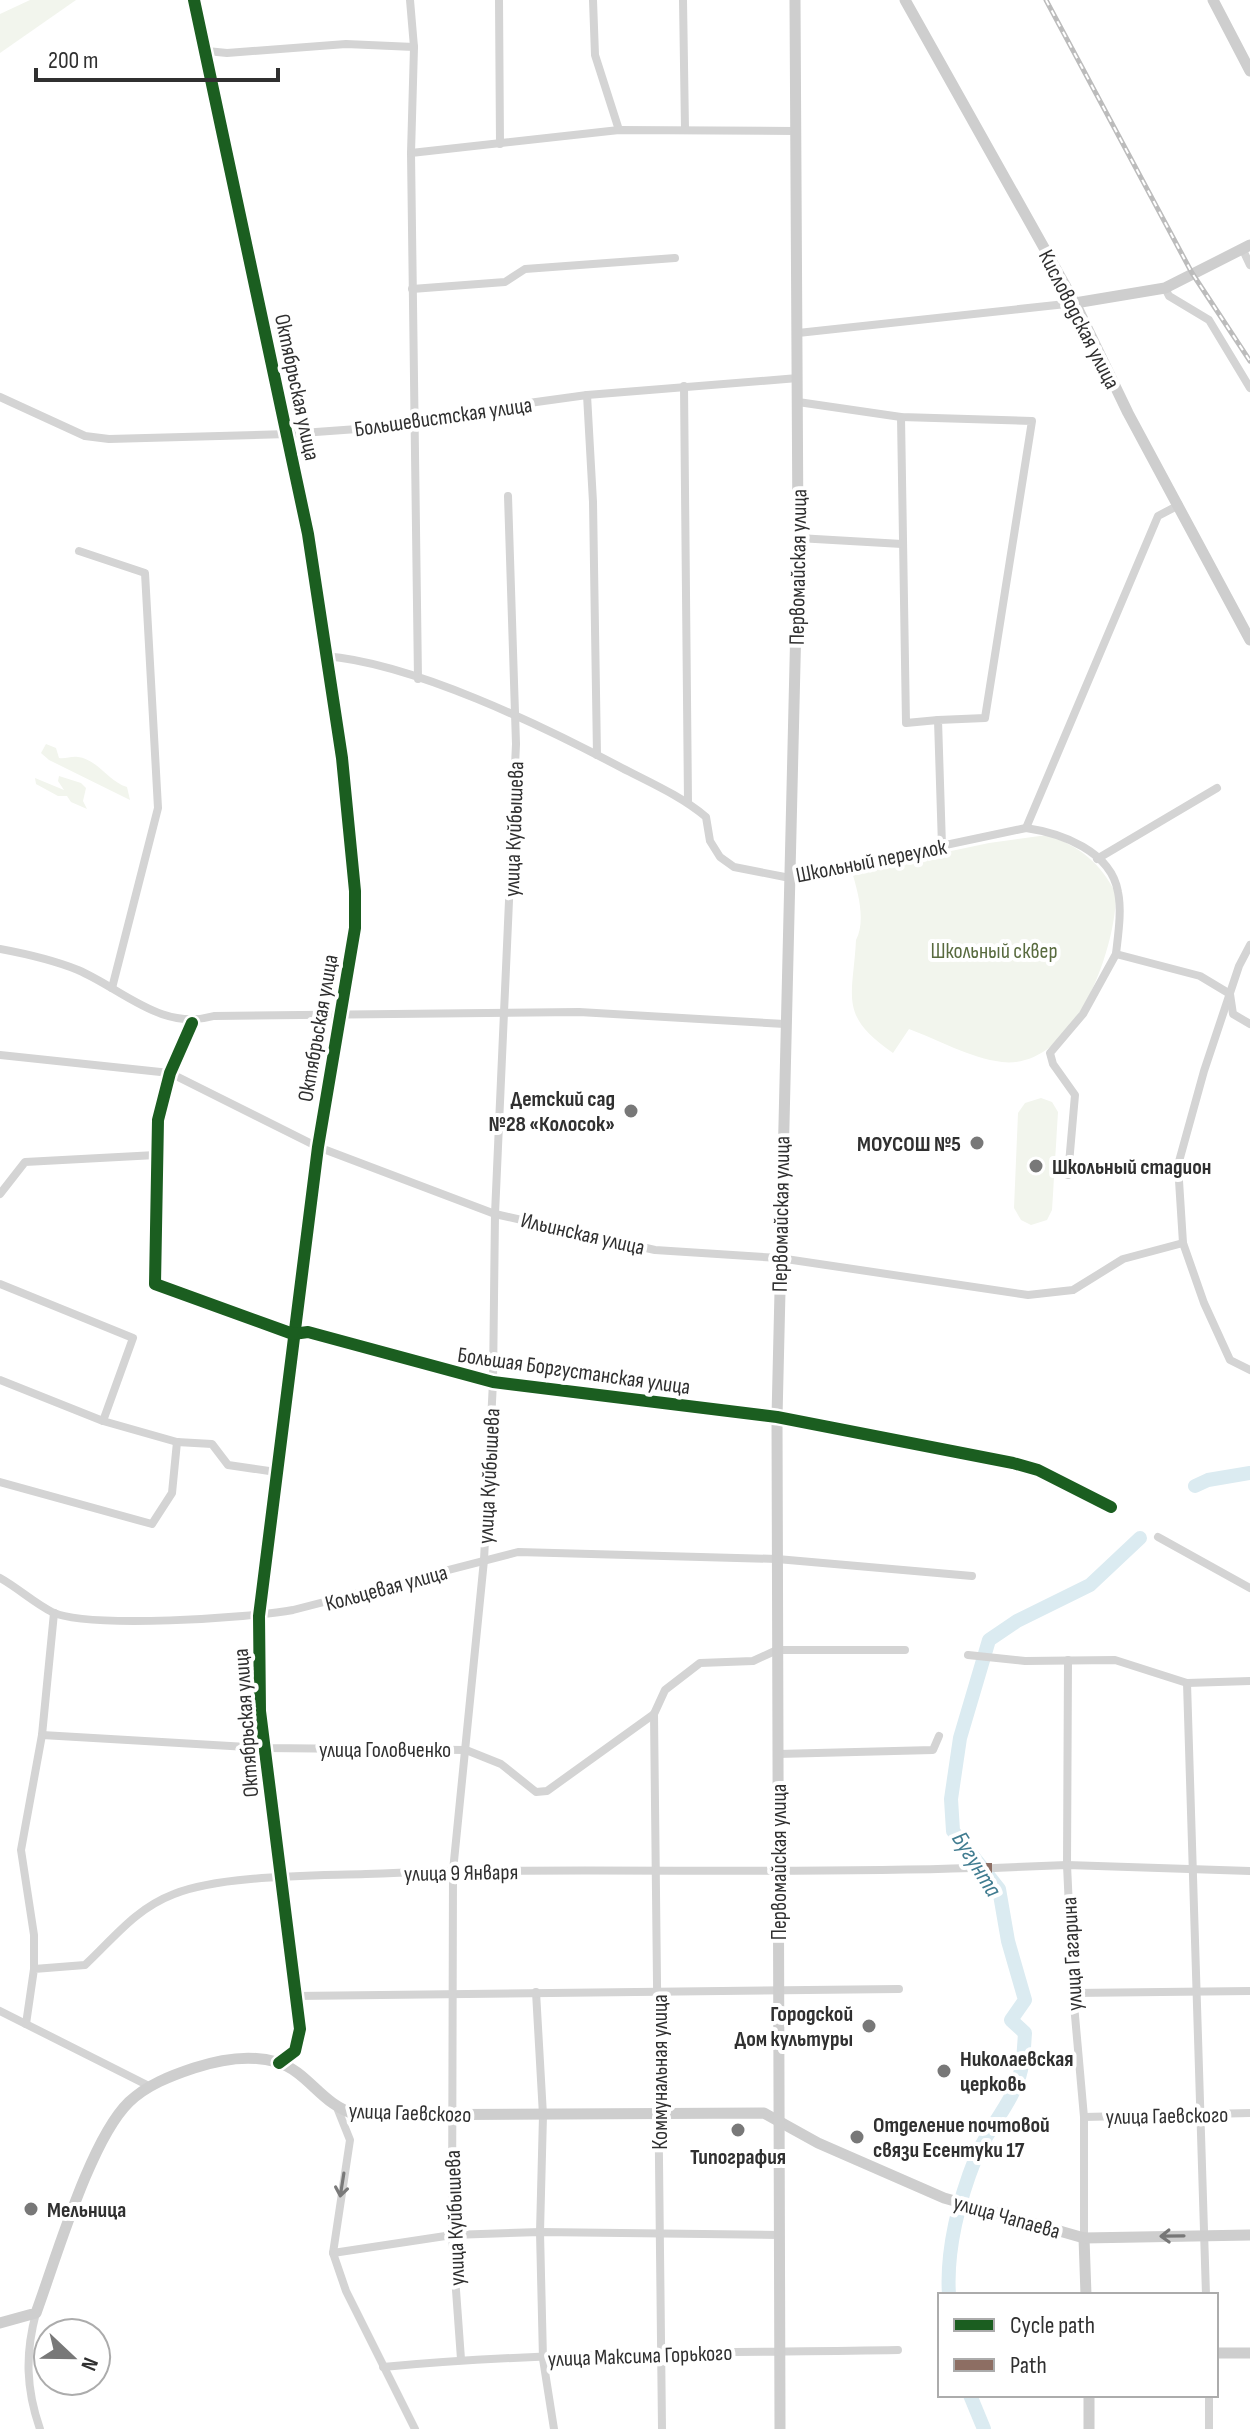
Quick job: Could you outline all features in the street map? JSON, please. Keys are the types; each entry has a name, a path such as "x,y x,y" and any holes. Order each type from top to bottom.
{"main road":[{"name":"Первомайская улица","path":"780,2429 777,1417 798,538 795,0"},
{"name":"Кисловодская улица","path":"905,0 1075,303 1128,413 1250,640"},
{"path":"1213,0 1250,71"},
{"path":"1075,303 1165,288 1246,247"},
{"name":"улица Гаевского","path":"36,2313 99,2147 116,2118 149,2086 173,2075 226,2059 252,2057 279,2063 296,2072 338,2110 357,2115 752,2112 780,2122"},
{"name":"улица Чапаева","path":"780,2122 818,2143 944,2198 984,2213 1084,2238 1250,2235"},
{"name":"улица Гагарина","path":"1084,2238 1086,2293"},
{"path":"5,2323 36,2313"},
{"path":"1218,2353 1250,2353"},
{"path":"1089,2397 1089,2429"}],"street":[{"name":"Октябрьская улица","path":"194,0 308,534 342,758 355,891 355,928 338,1013 318,1147 259,1616 257,1671 264,1748 300,2029 295,2051 279,2063"},
{"path":"410,0 414,47 411,153 418,679"},
{"path":"499,0 500,144"},
{"path":"593,0 595,55 619,130"},
{"path":"683,0 685,129"},
{"path":"207,51 227,53 346,44 414,47"},
{"path":"411,153 619,130 796,131"},
{"path":"1246,247 1250,265"},
{"path":"412,289 505,282 525,269 675,258"},
{"path":"1165,288 1169,296 1209,320 1250,388"},
{"path":"798,333 1075,303"},
{"name":"Большевистская улица","path":"0,397 85,436 109,439 288,434 413,425 485,409 587,395 798,378"},
{"path":"684,386 688,802"},
{"path":"587,395 593,502 597,755"},
{"path":"798,402 901,417 1032,421 985,718 906,723 901,417"},
{"name":"улица Куйбышева","path":"461,2359 452,2235 453,1871 484,1560 493,1382 495,1214 516,744 508,496"},
{"path":"1068,1175 1075,1095 1053,1064 1050,1053 1083,1014 1116,954 1118,891 1109,871 1097,859 1064,837 1026,828 1158,516 1179,505"},
{"path":"798,538 902,544"},
{"path":"79,551 145,573 158,781 154,832 112,988"},
{"name":"Школьный переулок","path":"325,656 345,658 418,679 514,715 597,755 688,802 706,817 710,841 720,857 734,867 790,878 1026,828"},
{"path":"938,720 942,846"},
{"path":"1097,859 1217,788"},
{"path":"1250,945 1230,994 1178,1165 1183,1243 1204,1303 1230,1360 1250,1370"},
{"path":"0,949 53,961 112,988 148,1009 192,1023 214,1016 504,1011 579,1012 785,1024"},
{"path":"1116,954 1200,976 1230,994"},
{"path":"1230,994 1233,1014 1250,1024"},
{"name":"Большая Боргустанская улица","path":"192,1023 170,1073 158,1120 155,1284 293,1334 308,1332 493,1382 777,1417 1013,1463 1038,1470 1111,1507"},
{"name":"Ильинская улица","path":"0,1055 170,1073 318,1147 495,1214 655,1250 779,1258 1028,1295 1073,1290 1123,1259 1183,1243"},
{"path":"0,1194 25,1162 156,1155"},
{"path":"0,1284 133,1338 103,1421"},
{"path":"0,1380 103,1421 177,1442 212,1444 228,1465 276,1472"},
{"path":"0,1482 152,1524 172,1493 177,1442"},
{"path":"1158,1537 1250,1588"},
{"name":"Кольцевая улица","path":"0,1578 54,1613 160,1619 259,1616 378,1591 518,1552 777,1559 972,1576"},
{"path":"26,2024 34,1969 34,1935 21,1850 42,1735 54,1613"},
{"name":"улица Головченко","path":"42,1735 264,1748 466,1750 501,1764 536,1792 547,1791 654,1714 665,1690 700,1663 753,1661 777,1650 905,1650"},
{"path":"968,1655 1025,1661 1115,1660 1187,1683 1250,1681"},
{"name":"улица Гагарина","path":"1068,1660 1067,1865 1073,1993 1084,2117 1084,2238"},
{"path":"1187,1683 1206,2293"},
{"name":"Коммунальная улица","path":"654,1714 662,2429"},
{"path":"778,1754 933,1750 939,1736"},
{"path":"994,1868 1067,1865 1250,1871"},
{"name":"улица 9 Января","path":"34,1969 85,1965 127,1920 148,1905 177,1892 279,1878 453,1871 778,1873 972,1868"},
{"path":"295,1996 451,1992 779,1993 899,1989"},
{"path":"1073,1993 1250,1991"},
{"path":"536,1992 543,2115 540,2232 543,2359 554,2429"},
{"path":"0,2011 149,2086"},
{"path":"338,2110 350,2140 333,2253 346,2291 415,2429"},
{"name":"улица Гаевского","path":"1084,2117 1250,2113"},
{"path":"333,2253 452,2235 540,2232 779,2235"},
{"name":"улица Гаевского","path":"36,2313 27,2384 40,2429"},
{"name":"улица Максима Горького","path":"383,2367 461,2359 543,2359 660,2351 898,2350"},
{"path":"1209,2397 1209,2429"}],"green space":[{"path":"30,0 76,0 0,53 0,14"},
{"path":"46,744 56,748 59,758 78,757 91,762 127,787 130,800 49,760 41,753"},
{"path":"59,776 81,783 86,788 83,801 87,809 71,802 67,796 58,796 36,784 35,778 64,790 58,781"},
{"name":"Школьный сквер","path":"1047,835 1069,844 1088,857 1116,894 1108,945 1099,973 1070,1027 1050,1047 1028,1059 1002,1062 966,1053 909,1029 893,1053 875,1040 856,1016 853,1004 856,940 861,915 852,872 989,843"},
{"name":"Школьный стадион","path":"1041,1098 1052,1102 1058,1112 1052,1210 1047,1220 1031,1225 1021,1220 1014,1208 1018,1113 1025,1103"}],"waterway":[{"name":"Бугунта","path":"1195,1486 1208,1480 1250,1473"},
{"name":"Бугунта","path":"949,2293 952,2243 964,2190 981,2146 1018,2082 1025,2033 1011,2020 1025,2000 1008,1941 999,1889 953,1831 951,1799 960,1738 989,1640 1017,1621 1090,1585 1140,1538"},
{"name":"Бугунта","path":"971,2397 984,2429"}],"railway":[{"path":"1046,0 1192,273 1250,361"}],"marked path":[{"path":"972,1868 994,1868"}],"cycle path":[{"path":"194,0 308,534 342,758 355,891 355,928 318,1147 259,1616 260,1711 300,2029 295,2051 279,2063"},
{"path":"192,1023 170,1073 158,1120 155,1284 293,1334 308,1332 493,1382 777,1417 1013,1463 1038,1470 1111,1507"}],"place":[{"name":"Детский сад №28 «Колосок»","path":"631,1111"},
{"name":"МОУСОШ №5","path":"977,1143"},
{"name":"Школьный стадион","path":"1036,1166"},
{"name":"Городской Дом культуры","path":"869,2026"},
{"name":"Николаевская церковь","path":"944,2071"},
{"name":"Типография","path":"738,2130"},
{"name":"Отделение почтовой связи Есентуки 17","path":"857,2137"},
{"name":"Мельница","path":"31,2209"}]}
